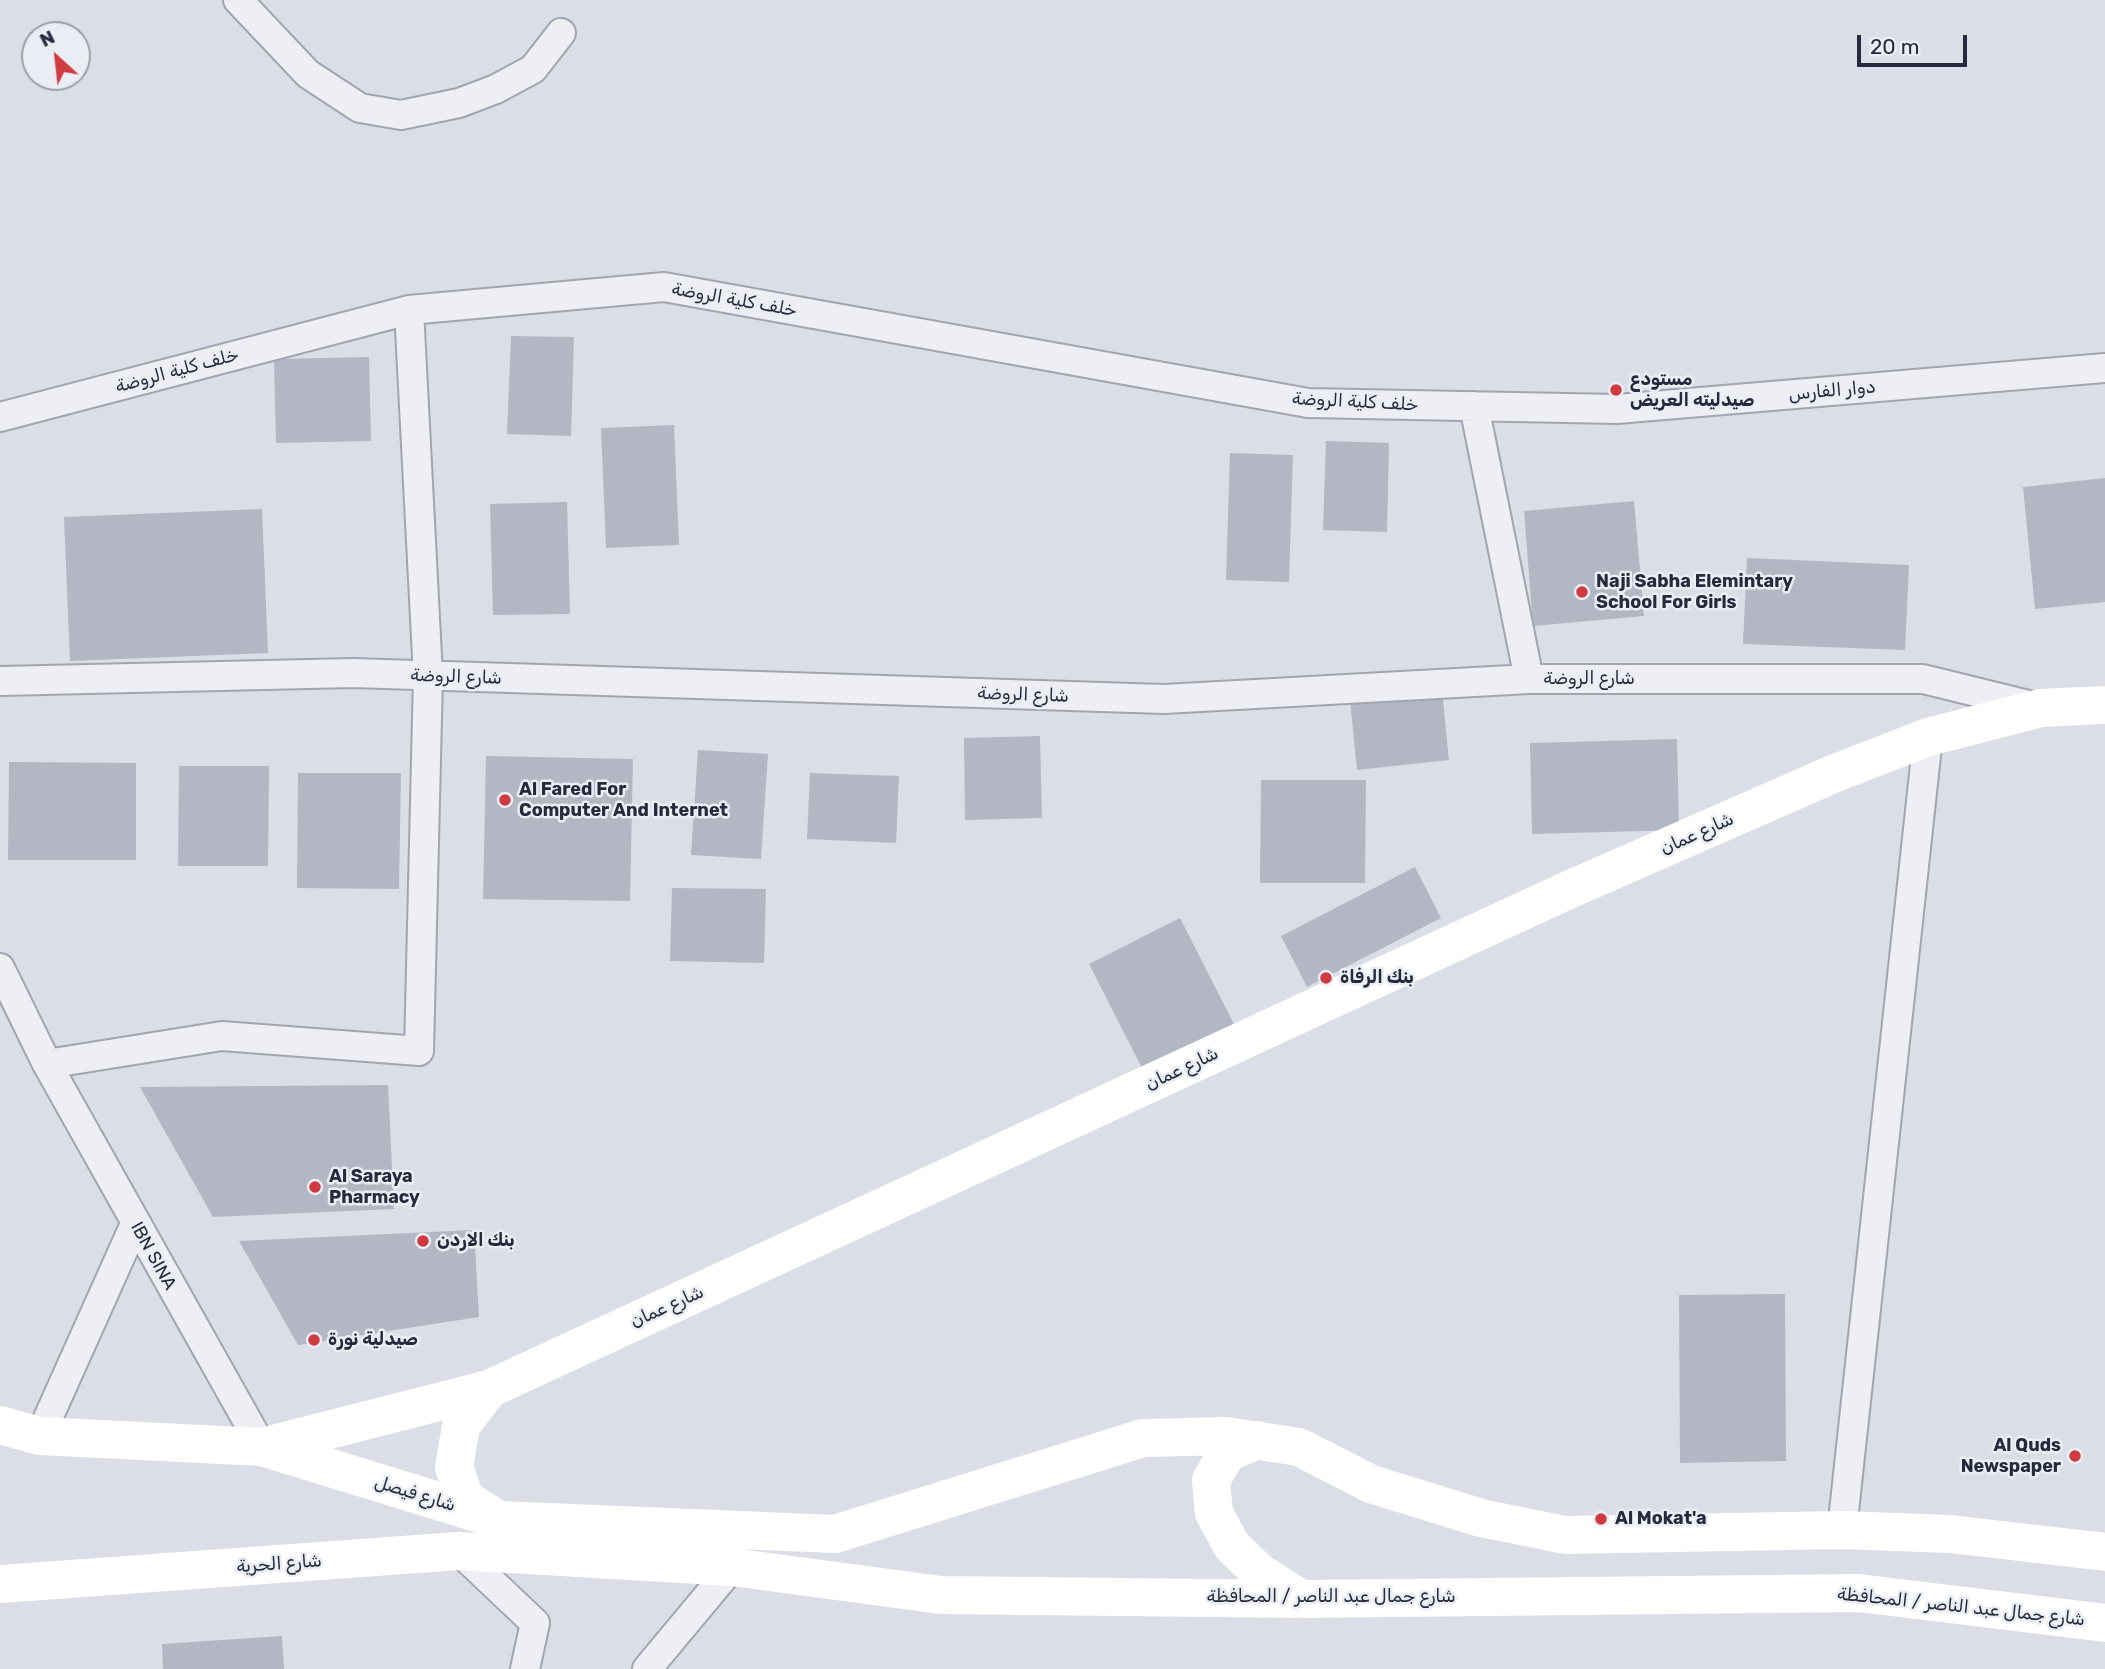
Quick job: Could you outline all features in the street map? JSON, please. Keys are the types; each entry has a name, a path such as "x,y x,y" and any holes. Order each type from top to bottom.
{"main road":[{"name":"شارع عمان","path":"261,1447 489,1389 1564,892 1833,774 1928,737 2041,708 2105,705"},
{"path":"489,1389 461,1426 454,1468 465,1499 500,1520"},
{"name":"شارع فيصل","path":"0,1425 40,1436 261,1447 500,1520 835,1534 1143,1438 1226,1436 1257,1440"},
{"path":"1301,1598 1259,1572 1232,1546 1214,1513 1211,1480 1227,1453 1257,1440 1299,1447 1371,1484 1481,1518 1565,1535 1842,1530 1950,1534 2105,1552"},
{"name":"شارع الحرية","path":"0,1584 459,1551 558,1558"},
{"name":"شارع جمال عبد الناصر / المحافظة","path":"558,1558 732,1567 942,1595 1301,1598 1859,1593 2105,1623"}],"street":[{"path":"238,0 308,74 360,108 401,115 459,103 496,89 533,69 561,33"},
{"name":"خلف كلية الروضة","path":"0,417 409,310 664,287 1308,403 1475,406"},
{"path":"47,1063 222,1036 419,1051 428,676 409,310"},
{"name":"دوار الفارس","path":"1475,406 1617,409 2105,368"},
{"path":"1475,406 1529,679"},
{"name":"شارع الروضة","path":"0,681 353,673 1164,699 1529,679 1923,679 2041,708"},
{"path":"1842,1530 1928,737"},
{"name":"IBN SINA","path":"0,968 47,1063 261,1447"},
{"path":"40,1436 135,1224"},
{"path":"459,1551 535,1623 525,1669"},
{"path":"647,1669 732,1567"}],"building":[{"path":"511,336 574,337 571,436 507,434"},
{"path":"369,357 371,441 276,443 274,359"},
{"path":"674,425 679,545 606,548 601,428"},
{"path":"1326,441 1389,443 1387,532 1323,530"},
{"path":"1230,453 1293,455 1289,582 1226,580"},
{"path":"2105,478 2105,602 2035,609 2023,487"},
{"path":"1634,501 1644,616 1533,626 1524,511"},
{"path":"567,502 570,614 493,615 490,504"},
{"path":"262,509 268,653 70,661 64,517"},
{"path":"1747,558 1909,565 1905,650 1743,644"},
{"path":"1442,691 1449,760 1357,770 1350,700"},
{"path":"1040,736 1042,818 965,820 964,738"},
{"path":"1677,739 1679,830 1532,834 1530,743"},
{"path":"698,750 768,754 761,859 691,855"},
{"path":"486,756 633,759 630,901 483,899"},
{"path":"9,762 136,763 136,860 8,860"},
{"path":"179,766 269,766 268,866 178,866"},
{"path":"298,773 401,773 399,889 297,888"},
{"path":"810,773 899,776 896,843 807,839"},
{"path":"1261,780 1366,780 1365,883 1260,883"},
{"path":"1415,867 1441,918 1307,987 1281,936"},
{"path":"672,888 766,889 764,963 670,961"},
{"path":"1180,918 1234,1024 1143,1070 1089,964"},
{"path":"388,1085 394,1209 213,1217 140,1087"},
{"path":"474,1230 479,1317 298,1345 239,1241"},
{"path":"1785,1294 1786,1461 1680,1463 1679,1295"},
{"path":"282,1636 284,1669 163,1669 162,1644"}],"place":[{"name":"مستودع صيدليته العريض","path":"1616,390"},
{"name":"Naji Sabha Elemintary School For Girls","path":"1582,592"},
{"name":"Al Fared For Computer And Internet","path":"505,800"},
{"name":"بنك الرفاة","path":"1326,978"},
{"name":"Al Saraya Pharmacy","path":"315,1187"},
{"name":"بنك الاردن","path":"423,1241"},
{"name":"صيدلية نورة","path":"314,1340"},
{"name":"Al Quds Newspaper","path":"2075,1456"},
{"name":"Al Mokat'a","path":"1601,1519"}]}
